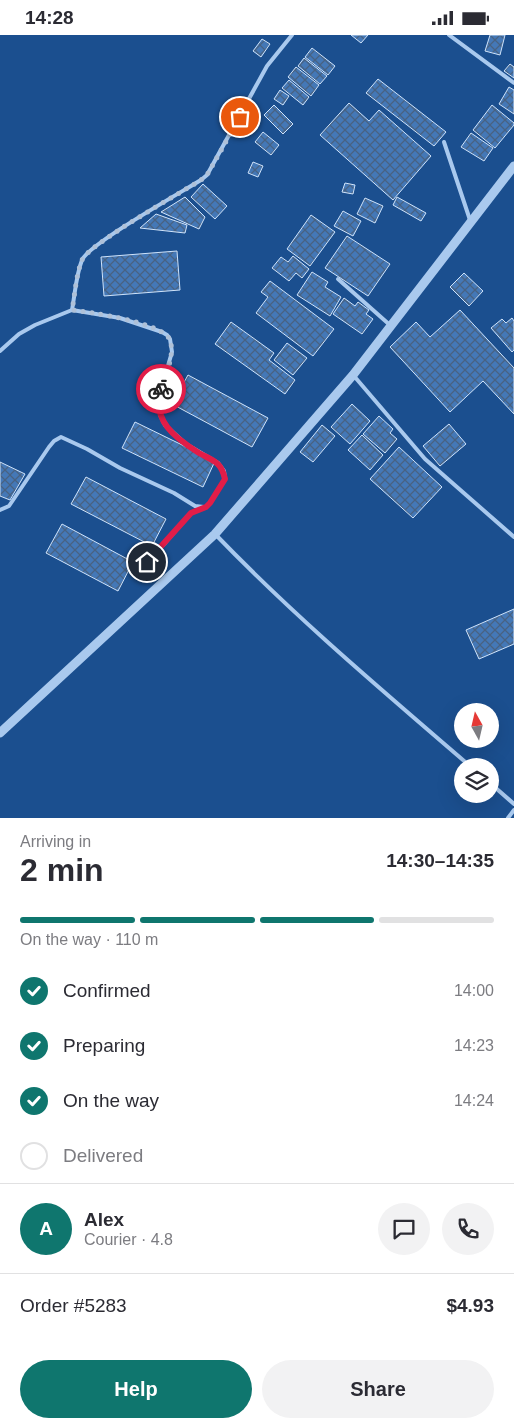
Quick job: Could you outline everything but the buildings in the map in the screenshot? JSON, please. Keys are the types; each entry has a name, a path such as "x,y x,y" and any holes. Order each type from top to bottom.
{"street":[{"path":"0,733 215,534 353,375 514,166"}],"lane":[{"path":"72,310 82,260 87,253 104,240 207,175 267,66 292,35"},
{"path":"449,35 514,83"},
{"path":"444,142 470,222"},
{"path":"338,279 391,326"},
{"path":"0,351 19,334 35,325 72,310 120,318 156,329 167,335 170,339 172,352 160,393 160,415 172,433 215,461 224,471 225,479 210,503 206,507 191,513 138,572"},
{"path":"353,375 425,459 514,537"},
{"path":"0,510 9,506 49,447 61,437 120,468 174,493 195,506 206,507"},
{"path":"215,534 301,619 461,758"},
{"path":"499,791 514,804"},
{"path":"508,818 514,810"}],"way so far":[{"path":"161,389 172,352 170,339 167,335 145,325 120,318 72,310 82,260 87,253 104,240 207,175 240,117"}],"route":[{"path":"147,562 191,513 206,507 210,503 225,479 224,471 218,463 186,444 165,425 160,415 159,407 161,389"}]}
